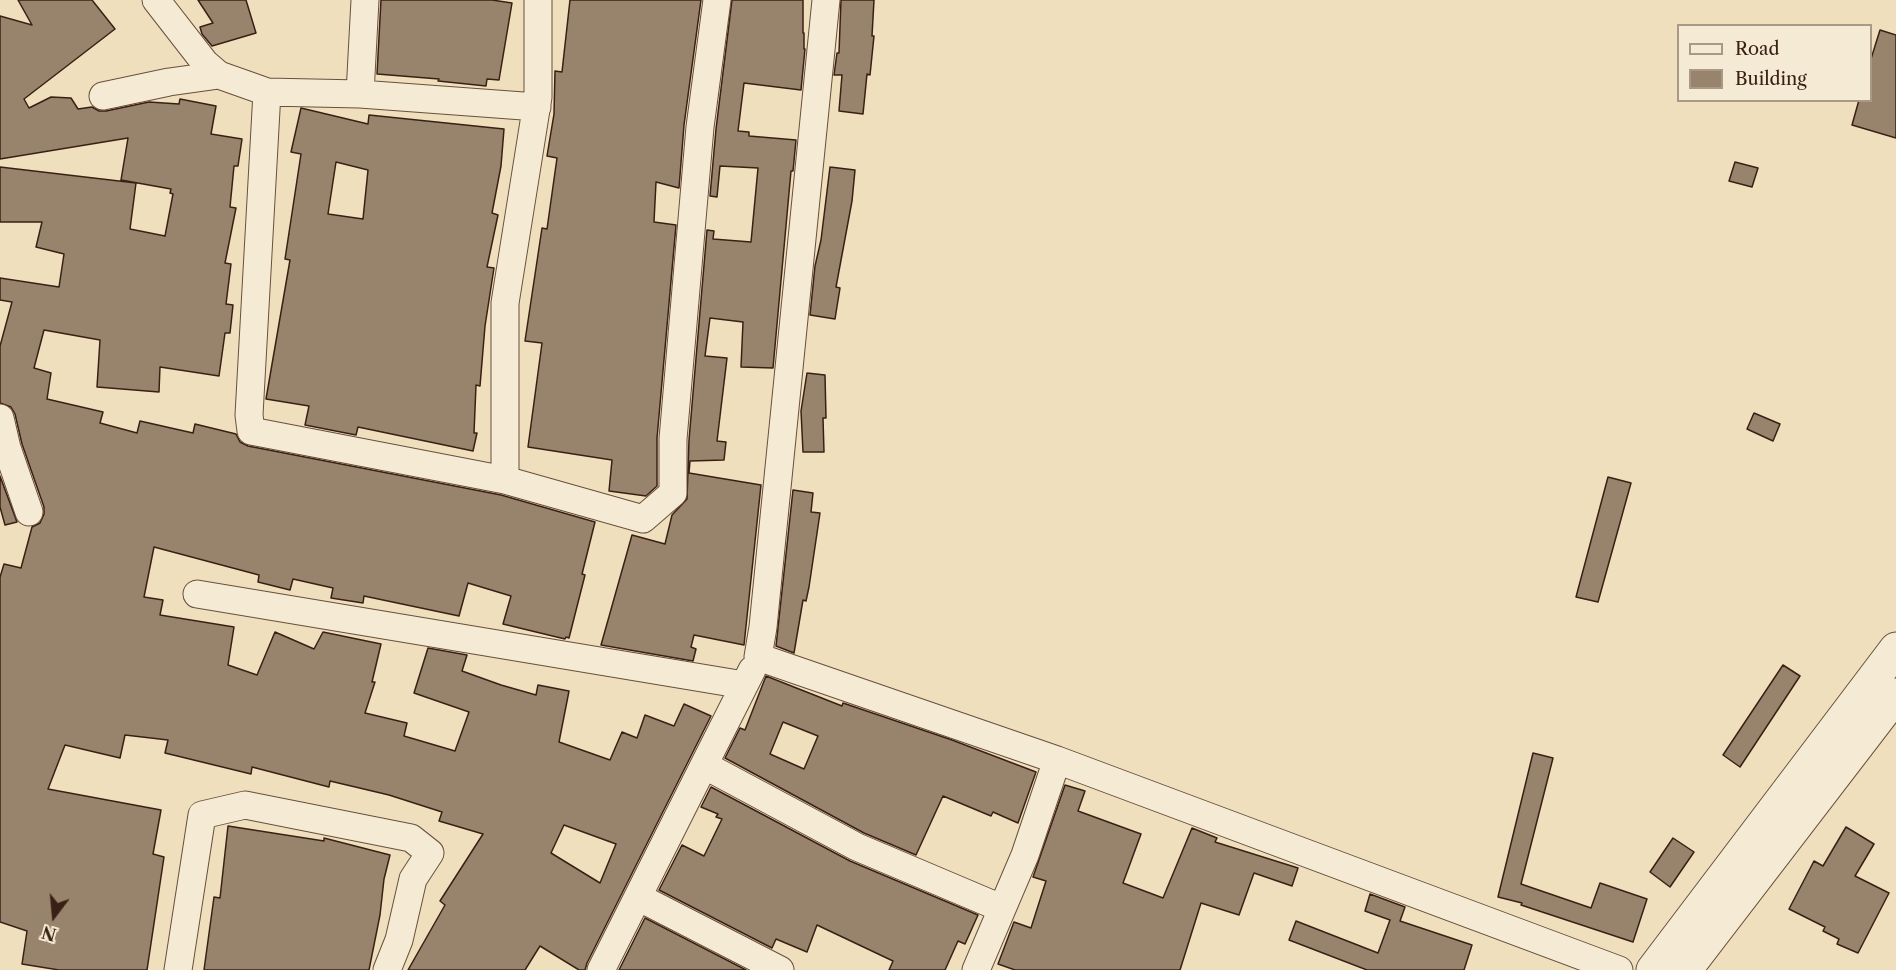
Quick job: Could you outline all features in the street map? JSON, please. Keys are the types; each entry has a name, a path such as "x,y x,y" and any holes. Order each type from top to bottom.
{"street":[{"path":"156,0 205,63 219,75 267,92 360,94 537,107"},
{"path":"360,94 365,0"},
{"path":"505,480 505,303 537,107 538,0"},
{"path":"267,92 249,415 251,431 505,480 643,519 673,493 673,439 699,138 717,0"},
{"path":"601,970 758,657 763,627 826,0"},
{"path":"104,96 169,82 219,75"},
{"path":"0,418 7,448 29,512"},
{"path":"197,594 744,685"},
{"path":"1653,970 1896,649"},
{"path":"758,657 1057,760 1619,970"},
{"path":"1685,970 1896,695"},
{"path":"976,970 1025,855 1057,760"},
{"path":"704,765 857,847 1001,908"},
{"path":"178,970 202,815 245,805 411,838 430,853 413,879 399,940 387,970"},
{"path":"638,897 780,970"}],"building":[{"path":"18,0 92,0 115,29 24,99 29,108 51,97 71,98 78,109 92,107 99,111 149,102 179,104 180,99 216,106 211,134 242,139 238,166 234,166 230,207 236,208 225,263 231,264 226,304 233,305 230,333 225,333 219,376 160,367 159,392 97,387 100,340 44,330 34,368 51,373 47,399 103,412 100,423 137,433 140,421 193,433 195,424 236,434 240,442 248,446 501,495 595,522 582,574 585,575 569,638 565,639 503,624 511,596 468,583 459,616 364,596 363,603 331,598 333,588 293,579 290,590 258,582 259,575 154,547 144,597 163,600 160,615 234,627 228,665 257,675 275,632 314,649 323,632 381,644 372,682 375,682 365,713 407,723 404,736 455,751 469,712 414,693 428,648 467,655 462,671 501,685 536,695 538,685 569,691 559,742 610,760 622,732 637,738 645,715 674,726 684,704 711,716 585,970 579,970 540,946 525,970 408,970 445,905 440,901 483,834 439,821 442,812 389,795 330,781 329,787 252,767 251,774 165,753 168,740 125,735 120,758 65,745 48,789 161,810 153,854 164,857 147,970 59,970 22,964 27,931 0,922 0,577 4,564 21,568 32,527 40,523 44,507 22,444 15,414 11,407 0,403 0,346 12,302 0,300 0,278 59,287 64,254 36,247 42,222 0,222 0,167 136,183 130,229 165,236 173,194 170,193 171,189 121,180 128,138 0,159 0,16 32,25","holes":["564,825 616,844 600,883 551,853"]},
{"path":"198,0 246,0 256,33 212,46 202,34 200,27 213,23"},
{"path":"381,0 492,0 512,3 499,80 487,79 486,86 438,81 439,79 377,74"},
{"path":"570,0 701,0 684,125 679,188 656,182 654,222 676,225 657,438 657,486 646,496 609,491 612,460 528,447 542,343 525,341 542,228 547,229 557,158 547,156 554,114 555,71 562,72"},
{"path":"732,0 803,0 805,49 801,90 744,83 738,131 749,132 749,136 796,140 793,171 791,171 773,368 741,367 743,322 710,318 705,356 727,358 717,441 726,442 724,460 690,461 689,473 761,485 744,645 694,635 691,647 696,649 693,661 601,645 632,535 665,544 672,515 687,499 689,440 707,230 714,231 713,239 751,242 758,168 720,166 717,197 710,196"},
{"path":"841,0 874,0 872,36 874,36 863,114 839,111 842,75 834,75 837,53 839,53"},
{"path":"1880,30 1896,35 1896,138 1852,125 1858,102 1872,102 1872,56"},
{"path":"301,108 368,124 369,115 504,129 501,166 492,213 498,215 487,267 494,268 485,326 480,386 476,385 474,433 477,433 473,451 358,427 356,435 305,425 309,406 266,399 290,260 285,259 301,154 291,152","holes":["336,162 368,170 363,219 328,214"]},
{"path":"1735,162 1758,168 1752,187 1729,181"},
{"path":"830,167 855,170 852,201 836,287 840,288 835,319 810,315"},
{"path":"807,373 825,375 824,452 803,452 801,411"},
{"path":"1754,413 1780,424 1773,441 1747,429"},
{"path":"0,476 17,522 5,525 0,507"},
{"path":"1608,477 1631,483 1598,602 1576,597"},
{"path":"793,490 813,493 811,512 820,513 809,587 806,601 803,600 794,653 776,646"},
{"path":"1783,665 1800,676 1740,767 1723,755"},
{"path":"766,676 842,706 843,703 952,740 1036,772 1018,823 993,812 991,816 943,796 916,855 864,833 725,758 740,728 745,730","holes":["783,722 818,736 804,769 770,754"]},
{"path":"1533,753 1553,758 1521,884 1591,908 1600,883 1647,899 1633,942 1521,905 1522,903 1498,897"},
{"path":"1065,785 1085,791 1078,811 1141,834 1123,883 1163,898 1192,828 1217,838 1215,842 1298,868 1292,886 1254,873 1239,915 1201,903 1180,970 1015,970 998,964 1014,922 1031,928 1046,881 1033,877"},
{"path":"711,787 850,861 978,915 965,944 958,941 945,970 889,970 893,961 817,925 807,952 776,939 772,948 659,890 682,845 704,856 722,819 716,817 718,814 701,807"},
{"path":"228,826 324,841 324,838 390,855 369,970 204,970 214,897 220,898"},
{"path":"1846,827 1874,844 1855,876 1889,893 1858,953 1837,944 1839,939 1823,931 1825,927 1789,909 1814,861 1823,866"},
{"path":"1673,838 1694,852 1670,887 1650,872"},
{"path":"1370,894 1405,907 1400,921 1472,945 1464,970 1367,970 1289,940 1296,921 1378,953 1390,920 1365,911"},
{"path":"645,918 746,970 619,970"}]}
